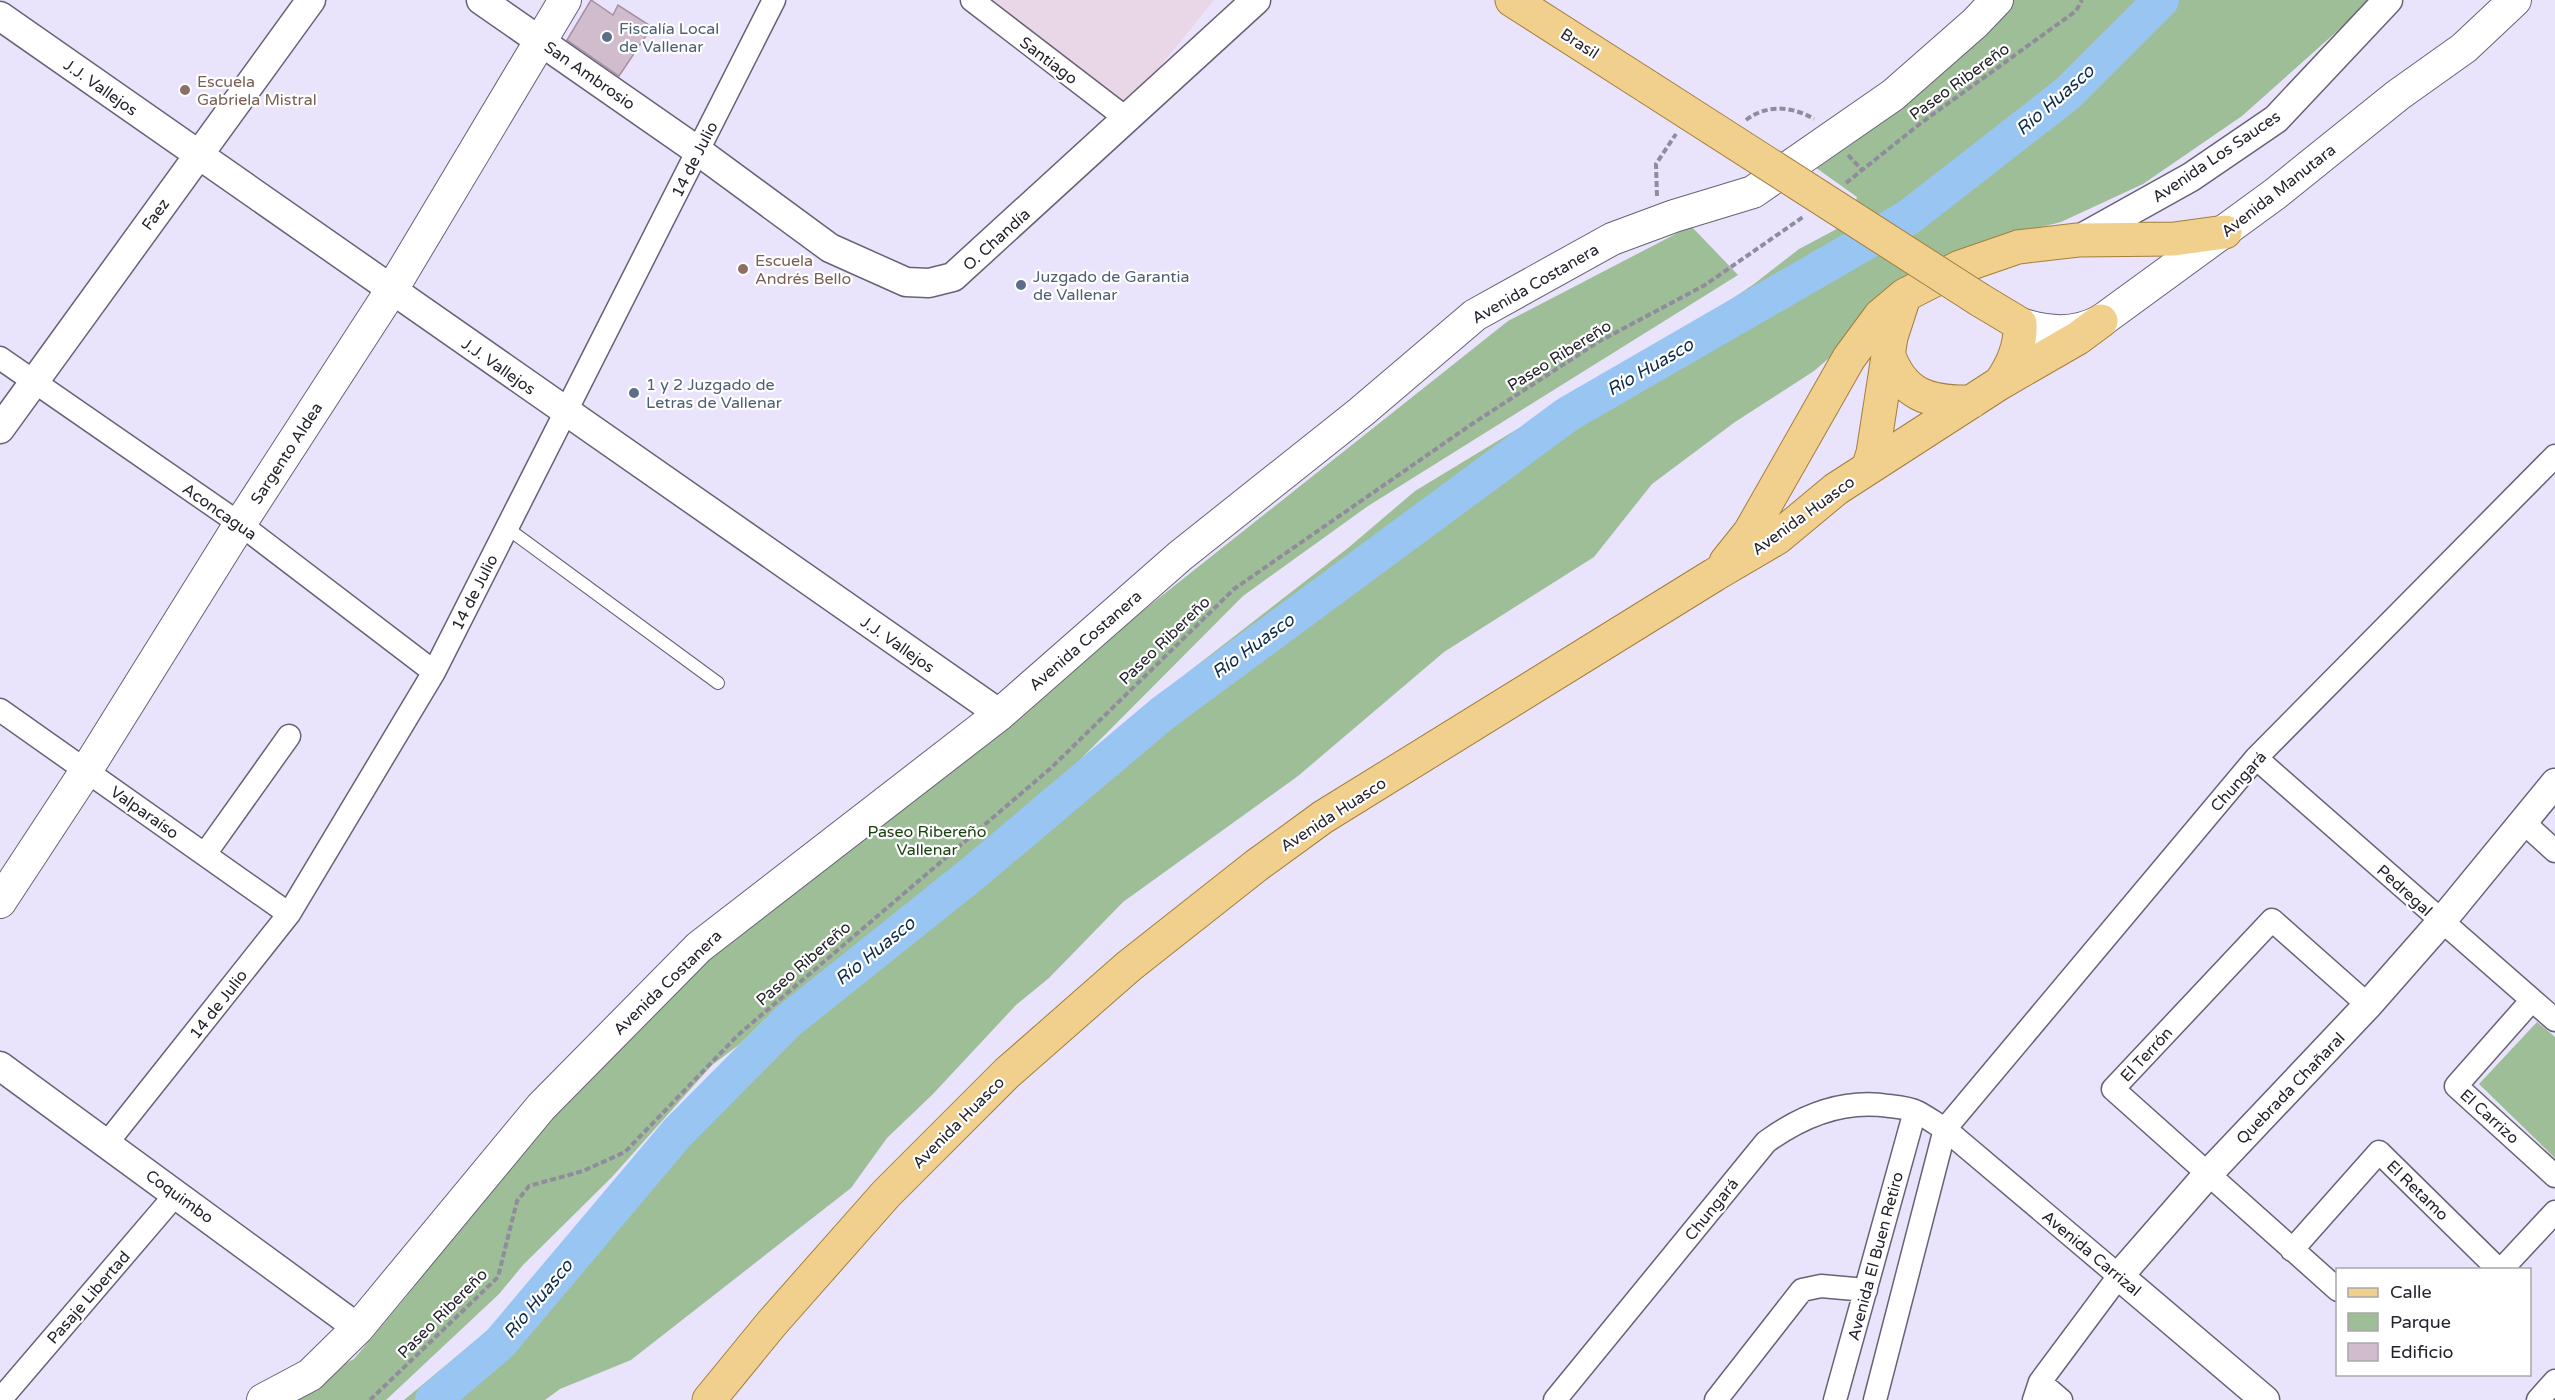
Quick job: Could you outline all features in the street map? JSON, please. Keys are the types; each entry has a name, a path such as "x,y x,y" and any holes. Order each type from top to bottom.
{"main road":[{"name":"Sargento Aldea","path":"0,902 86,771 240,524 391,291 565,0"},
{"name":"Brasil","path":"1512,0 2020,324"},
{"name":"Avenida Costanera","path":"263,1400 310,1375 358,1328 541,1107 699,946 1000,714 1180,556 1361,412 1475,315 1612,239 1674,216 1753,192 1893,95 1975,23 1997,0"},
{"name":"Avenida Manutara","path":"2020,324 2037,329 2071,332 2101,321 2225,232 2398,95 2464,48 2516,0"},
{"path":"1714,575 1750,532 1849,358 1880,316 1905,295 1932,280 1988,256 2018,247 2078,240 2174,240 2225,232"},
{"path":"1868,468 1873,453 1888,353 1905,295"},
{"path":"2000,383 2078,338 2101,321"},
{"name":"Avenida Huasco","path":"709,1400 778,1314 886,1194 1007,1073 1129,966 1220,893 1323,817 1777,538 1836,489 2000,383 2010,370 2019,346 2020,324"},
{"path":"1888,353 1899,376 1917,393 1941,402 1971,402"},
{"path":"1805,437 1802,455 1808,472 1821,484 1836,489"}],"street":[{"name":"Faez","path":"0,429 311,0"},
{"name":"San Ambrosio","path":"481,0 698,151"},
{"name":"14 de Julio","path":"107,1143 289,914 434,672 774,0"},
{"name":"Santiago","path":"972,0 1127,119"},
{"name":"O. Chandía","path":"698,151 830,248 906,282 929,283 953,277 1256,0"},
{"name":"Avenida Los Sauces","path":"2078,240 2192,177 2276,119 2388,0"},
{"name":"J.J. Vallejos","path":"0,16 565,413 1000,714"},
{"name":"Aconcagua","path":"0,358 240,524 434,672"},
{"name":"Chungará","path":"1945,1129 2256,758 2555,456"},
{"name":"Valparaíso","path":"0,710 289,914"},
{"path":"205,854 289,736"},
{"name":"Pedregal","path":"2256,758 2555,1020"},
{"name":"Quebrada Chañaral","path":"2037,1391 2119,1276 2208,1174 2368,1005 2441,922 2555,783"},
{"path":"2523,822 2555,851"},
{"name":"El Terrón","path":"2336,1289 2113,1089 2272,920 2368,1005"},
{"name":"El Carrizo","path":"2532,1000 2456,1086 2555,1176"},
{"name":"Coquimbo","path":"0,1066 177,1193 358,1328"},
{"name":"Chungará","path":"1555,1400 1766,1142 1802,1119 1842,1106 1880,1105 1915,1111"},
{"name":"Avenida Carrizal","path":"1915,1111 1945,1129 2265,1400"},
{"name":"Avenida El Buen Retiro","path":"1835,1400 1915,1111"},
{"path":"1875,1400 1945,1129"},
{"name":"El Retamo","path":"2292,1250 2379,1152 2499,1268"},
{"name":"Pasaje Libertad","path":"0,1400 177,1193"},
{"path":"2501,1268 2555,1212"},
{"path":"1716,1400 1802,1290 1821,1286 1866,1290"},
{"path":"2538,1400 2555,1381"},
{"path":"2037,1391 2061,1400"}],"lane":[{"path":"507,528 718,683"}],"path":[{"name":"Paseo Ribereño","path":"1845,184 1921,123 2076,11 2082,0"},
{"name":"Paseo Ribereño","path":"370,1400 498,1277 518,1201 529,1186 583,1171 625,1152 738,1035 1050,768 1234,589 1472,424 1598,342 1705,285 1811,211"}],"shaded area":[{"path":"988,0 1214,0 1129,105"}],"green space":[{"name":"Paseo Ribereño Vallenar","path":"2012,0 2372,0 2242,116 2143,184 2061,222 1997,238 1885,310 1814,371 1735,422 1652,484 1594,557 1444,652 1298,776 1123,902 1049,978 1016,1005 933,1094 887,1138 851,1188 631,1360 560,1389 545,1400 404,1400 540,1287 686,1135 757,1054 911,910 764,1020 740,1044 712,1065 612,1177 523,1265 499,1294 386,1400 275,1400 354,1359 406,1297 547,1118 710,959 975,744 1508,321 1691,226 1738,275 1368,506 1243,596 1048,792 997,839 1016,846 1141,738 1138,711 1348,548 1415,491 1580,391 1683,332 1754,284 1799,249 1850,222 1857,197 1812,165"},
{"path":"2537,1022 2555,1037 2555,1158 2479,1084"}],"building":[{"name":"Fiscalía Local de Vallenar","path":"591,0 613,15 618,5 652,27 619,76 567,40"}],"waterway":[{"name":"Río Huasco","path":"433,1400 500,1343 677,1133 788,1021 972,874 1163,713 1568,414 1909,217 2068,93 2161,0"}],"place":[{"name":"Fiscalía Local de Vallenar","path":"607,37"},
{"name":"Escuela Gabriela Mistral","path":"185,90"},
{"name":"Escuela Andrés Bello","path":"743,269"},
{"name":"Juzgado de Garantia de Vallenar","path":"1021,285"},
{"name":"1 y 2 Juzgado de Letras de Vallenar","path":"634,393"}]}
